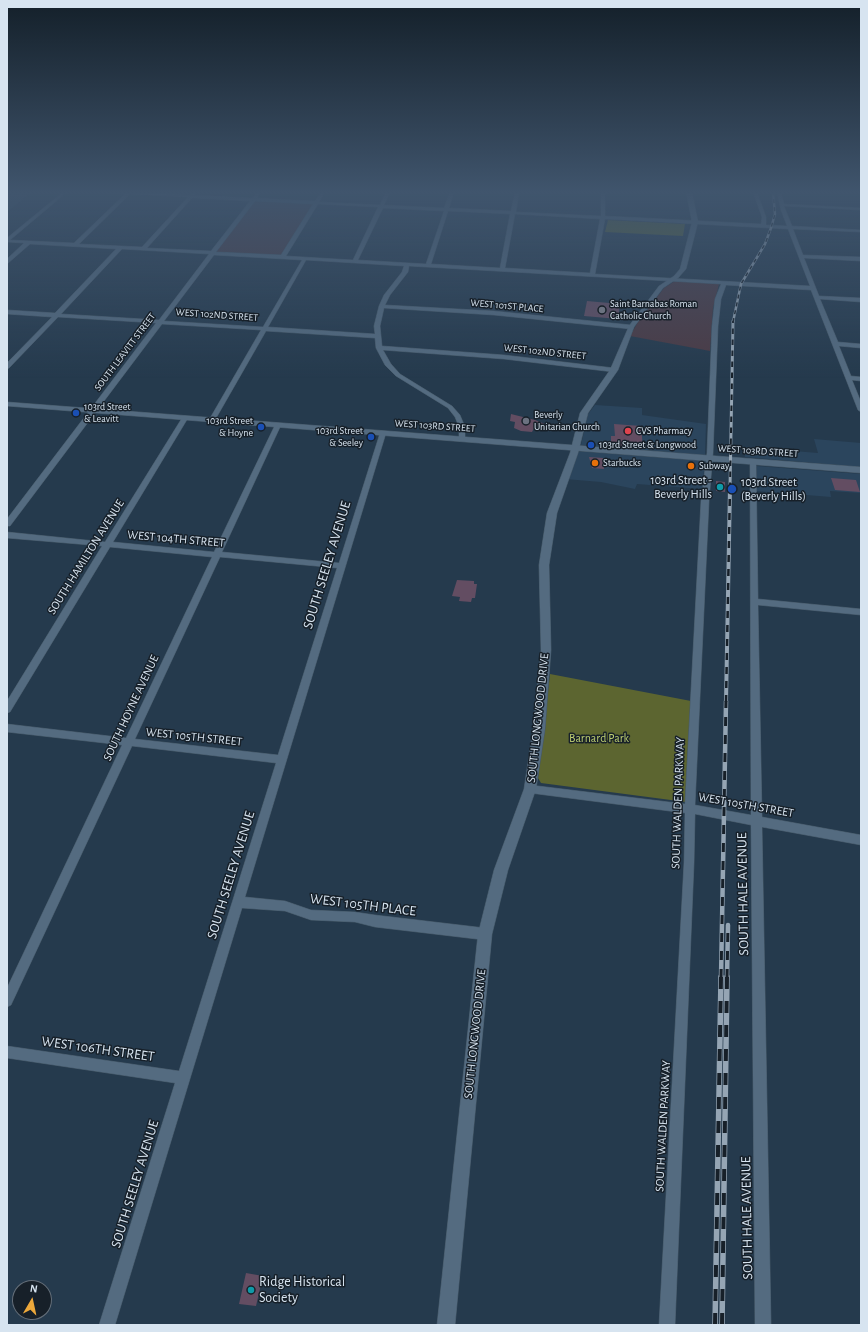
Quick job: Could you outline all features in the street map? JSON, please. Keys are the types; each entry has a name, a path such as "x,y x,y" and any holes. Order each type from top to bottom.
{"street":[{"path":"7,262 16,254"},
{"path":"7,367 114,254"},
{"name":"SOUTH LEAVITT STREET","path":"7,524 211,254"},
{"path":"233,254 813,288"},
{"path":"355,261 358,254"},
{"path":"428,265 431,254"},
{"path":"502,270 505,254"},
{"path":"592,275 596,254"},
{"name":"SOUTH LONGWOOD DRIVE","path":"446,1325 485,934 501,870 530,788 539,728 546,656 544,583 546,547 552,513 576,448 584,413 614,370 631,327 661,287 672,280 683,269 687,254"},
{"path":"861,260 801,256 861,410"},
{"path":"212,420 305,258"},
{"path":"407,264 405,272 387,295 382,306 377,336 379,348 388,365 398,375 450,407 458,416 462,427 462,439"},
{"name":"SOUTH WALDEN PARKWAY","path":"667,1325 689,864 690,809 705,501 709,458 715,310 724,282"},
{"path":"817,297 861,300"},
{"name":"WEST 101ST PLACE","path":"382,306 494,313 631,327"},
{"name":"WEST 102ND STREET","path":"7,312 377,336"},
{"path":"835,344 861,346"},
{"name":"WEST 102ND STREET","path":"379,348 490,356 614,370"},
{"path":"849,378 861,379"},
{"name":"WEST 103RD STREET","path":"7,404 861,470"},
{"name":"SOUTH HAMILTON AVENUE","path":"7,709 185,418"},
{"name":"SOUTH HOYNE AVENUE","path":"7,1000 130,743 278,425"},
{"name":"SOUTH SEELEY AVENUE","path":"107,1325 384,433"},
{"name":"SOUTH HALE AVENUE","path":"752,462 758,820 763,1325"},
{"name":"WEST 104TH STREET","path":"7,535 342,566"},
{"path":"754,602 861,612"},
{"name":"WEST 105TH STREET","path":"7,728 282,760"},
{"name":"WEST 105TH STREET","path":"530,788 690,809 758,820 861,840"},
{"name":"WEST 105TH PLACE","path":"239,902 285,906 312,915 355,916 375,921 485,934"},
{"name":"WEST 106TH STREET","path":"7,1052 184,1078"}],"shaded area":[{"path":"251,254 282,254 281,256"},
{"path":"675,281 719,284 713,308 710,351 630,336 638,322 664,288"},
{"path":"595,405 642,408 642,415 706,424 705,455 581,445 588,414"},
{"path":"814,439 861,443 861,467 745,457 745,447 818,453"},
{"path":"576,451 705,461 702,489 637,484 635,489 601,482 565,479"},
{"path":"756,466 861,474 861,493 830,491 831,497 757,491"}],"green space":[{"name":"Barnard Park","path":"550,674 691,701 686,802 541,783 538,778"}],"building":[{"name":"Saint Barnabas Roman Catholic Church","path":"587,301 620,304 618,319 584,316"},
{"name":"Beverly Unitarian Church","path":"511,414 545,424 535,426 532,432 521,431 514,428 515,422 510,421"},
{"name":"CVS Pharmacy","path":"614,424 641,426 643,448 611,446 611,436 615,436"},
{"name":"Starbucks","path":"589,457 603,458 604,469 592,468"},
{"path":"831,478 856,480 860,492 835,490"},
{"name":"103rd Street - Beverly Hills","path":"716,481 725,482 725,492 716,491"},
{"path":"457,580 474,581 474,584 477,584 475,598 472,598 471,602 459,601 460,597 452,596"},
{"name":"Ridge Historical Society","path":"246,1273 263,1276 256,1306 239,1304"}],"railway":[{"path":"733,322 741,284 759,254"},
{"path":"730,488 733,321"},
{"path":"726,702 730,487"},
{"path":"721,978 726,701"},
{"path":"727,978 728,925"},
{"path":"715,1325 721,977"},
{"path":"722,1325 727,977"}],"place":[{"name":"Saint Barnabas Roman Catholic Church","path":"602,310"},
{"name":"103rd Street & Leavitt","path":"76,413"},
{"name":"Beverly Unitarian Church","path":"526,421"},
{"name":"103rd Street & Hoyne","path":"261,427"},
{"name":"CVS Pharmacy","path":"628,431"},
{"name":"103rd Street & Seeley","path":"371,437"},
{"name":"103rd Street & Longwood","path":"591,445"},
{"name":"Starbucks","path":"595,463"},
{"name":"Subway","path":"691,466"},
{"name":"103rd Street - Beverly Hills","path":"720,487"},
{"name":"103rd Street (Beverly Hills)","path":"732,489"},
{"name":"Ridge Historical Society","path":"251,1290"}]}
